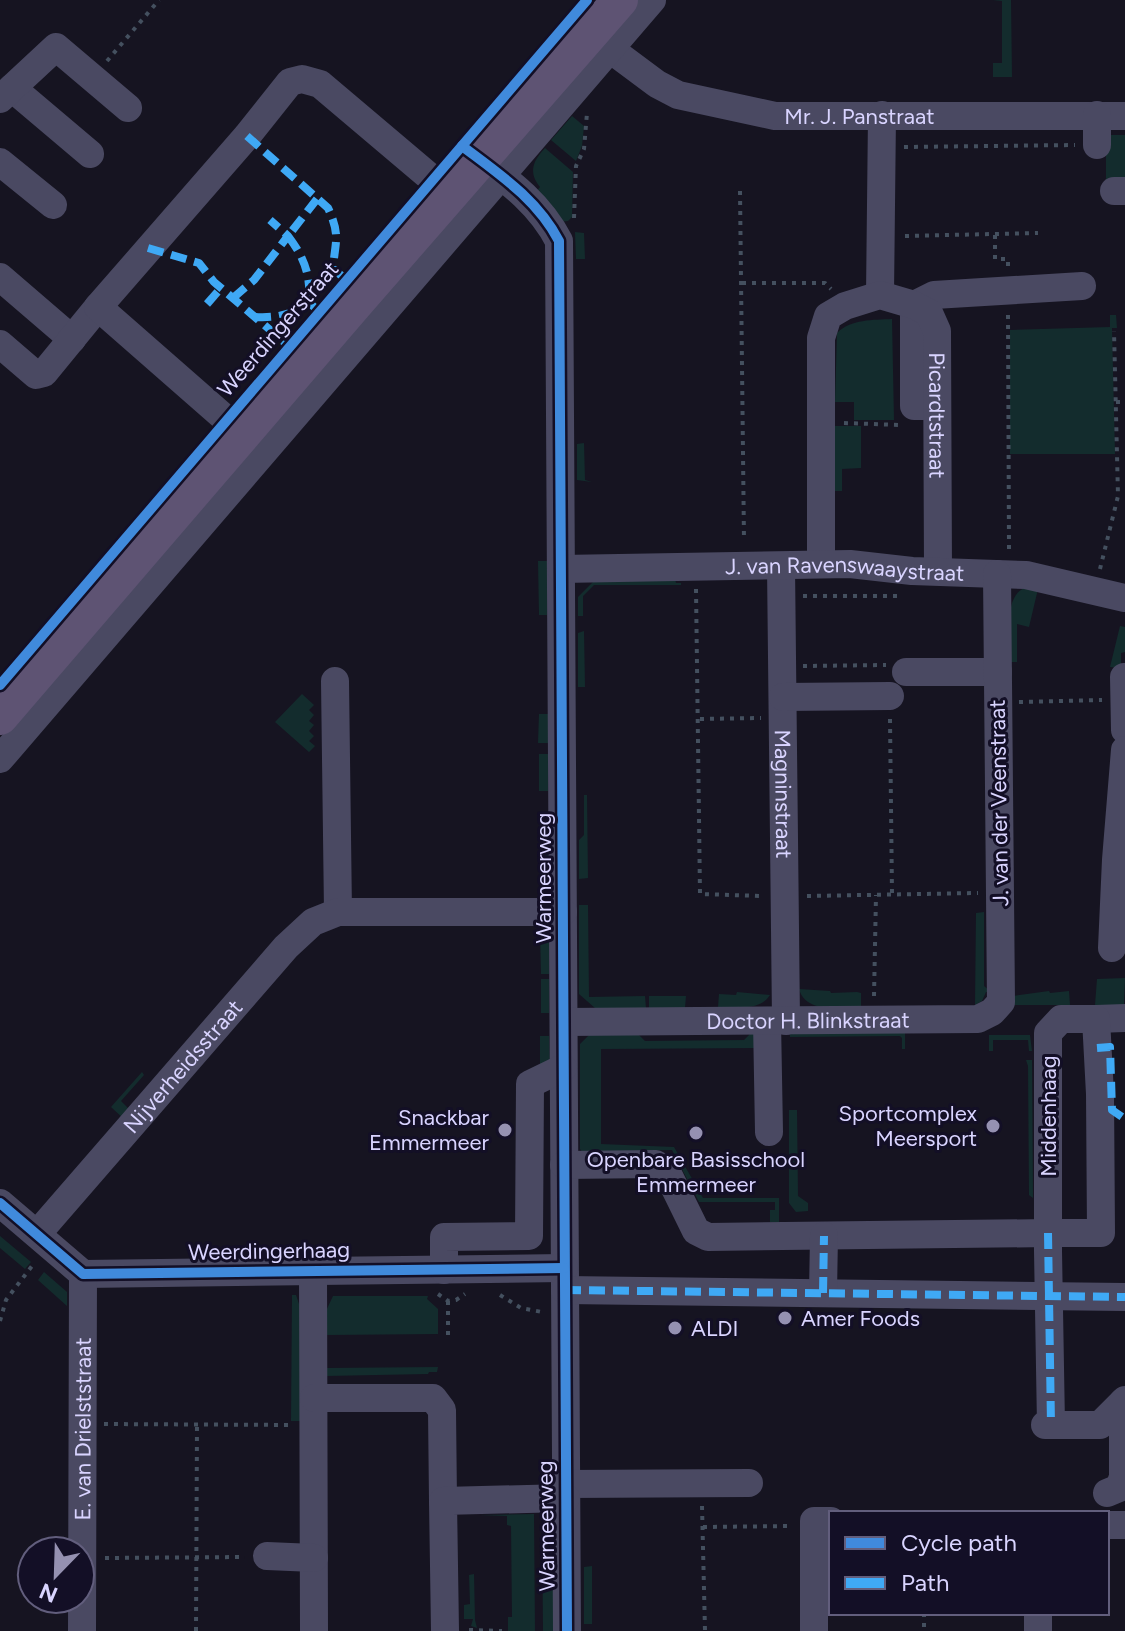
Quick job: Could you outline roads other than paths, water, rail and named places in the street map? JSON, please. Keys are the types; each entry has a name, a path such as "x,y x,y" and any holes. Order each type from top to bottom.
{"main road":[{"name":"Weerdingerstraat","path":"0,717 450,194 490,167 615,3"}],"street":[{"name":"Weerdingerstraat","path":"0,759 490,167 577,87 652,0"},
{"path":"90,154 6,93 56,47 128,108"},
{"name":"Mr. J. Panstraat","path":"610,49 657,84 678,95 775,116 1125,116"},
{"path":"0,344 36,375 44,373 290,82 302,79 320,84 450,194"},
{"path":"880,295 882,115"},
{"path":"1097,115 1097,145"},
{"path":"0,162 53,205"},
{"name":"Warmeerweg","path":"490,167 541,212 559,241 567,1631"},
{"path":"0,277 72,339"},
{"path":"821,564 821,338 828,316 845,306 880,295 914,305 934,295 1082,286"},
{"name":"Picardtstraat","path":"914,305 929,313 937,331 938,571"},
{"path":"98,307 243,434"},
{"name":"J. van Ravenswaaystraat","path":"561,569 821,564 1026,575 1125,598"},
{"name":"Magninstraat","path":"769,1132 784,896 781,566"},
{"name":"J. van der Veenstraat","path":"978,1019 992,1012 1001,1002 998,672 1003,574"},
{"path":"906,672 998,672"},
{"path":"1124,677 1125,730"},
{"path":"335,681 338,912"},
{"path":"783,707 890,696"},
{"path":"1112,948 1125,750"},
{"name":"Nijverheidsstraat","path":"43,1254 286,947 313,922 338,912 563,912"},
{"name":"Middenhaag","path":"1124,1401 1100,1425 1048,1425 1048,1033 1061,1019 1125,1018"},
{"name":"Doctor H. Blinkstraat","path":"564,1022 978,1019"},
{"path":"564,1165 656,1164 667,1172 696,1231 708,1237 1101,1233 1096,1019"},
{"path":"1097,1048 1110,1047 1112,1110 1125,1119"},
{"path":"439,1283 444,1237 529,1236 530,1084 563,1068"},
{"path":"0,1203 43,1254 83,1274"},
{"path":"823,1293 824,1236"},
{"path":"313,1271 314,1631"},
{"name":"Weerdingerhaag","path":"83,1274 313,1271 439,1283 564,1279"},
{"name":"E. van Drielststraat","path":"82,1535 83,1274"},
{"path":"564,1279 823,1293 1125,1297"},
{"path":"314,1411 433,1398 442,1410 444,1630"},
{"path":"1107,1493 1119,1488 1123,1477 1124,1401"},
{"path":"566,1491 749,1483"},
{"name":"Warmeerweg","path":"443,1501 566,1491"},
{"path":"814,1631 823,1524"},
{"path":"267,1556 314,1558"}],"place":[{"name":"Sportcomplex Meersport","path":"993,1126"},
{"name":"Snackbar Emmermeer","path":"505,1130"},
{"name":"Openbare Basisschool Emmermeer","path":"696,1133"},
{"name":"Amer Foods","path":"785,1318"},
{"name":"ALDI","path":"675,1328"}]}
